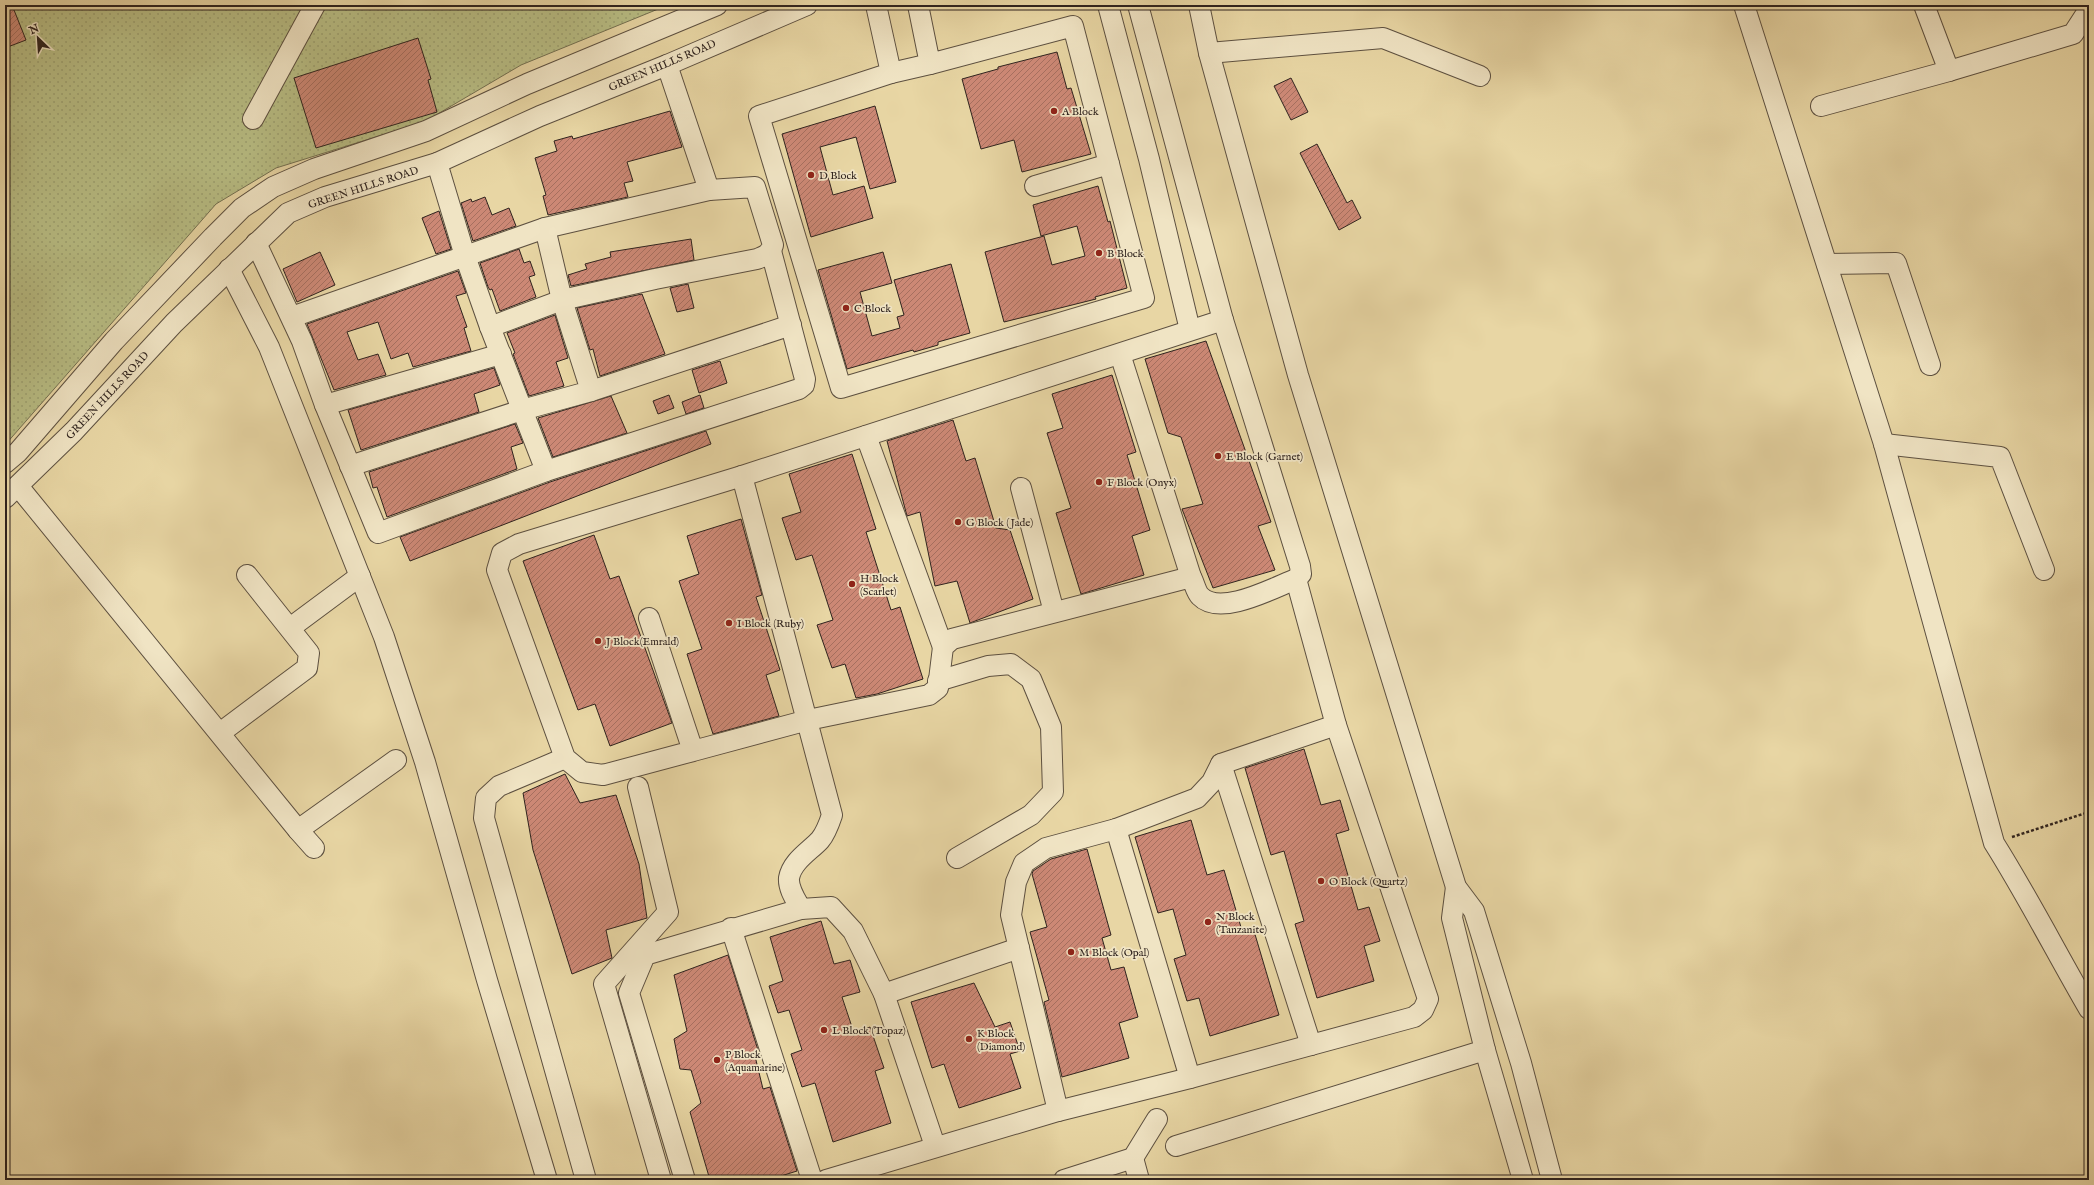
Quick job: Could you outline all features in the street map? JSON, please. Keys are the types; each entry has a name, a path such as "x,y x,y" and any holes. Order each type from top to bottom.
{"street":[{"path":"253,119 314,5"},
{"path":"5,462 18,452 114,341 242,208 273,187 314,169 426,131 527,84 717,5"},
{"name":"GREEN HILLS ROAD","path":"12,492 74,431 138,361 229,269 288,213 325,197 437,163 540,116 667,65 807,5"},
{"path":"876,5 891,73"},
{"path":"918,5 930,64"},
{"path":"1108,5 1149,159 1190,330"},
{"path":"1120,354 1191,577 1199,596 1211,604 1228,605 1296,579 1301,574 1300,566 1223,320 1138,5"},
{"path":"1199,5 1208,53 1298,376 1456,887 1474,911 1521,1062 1552,1180"},
{"path":"1744,5 1884,444 1994,843 2019,883 2047,936 2089,1009"},
{"path":"1924,5 1948,71"},
{"path":"1821,106 1948,71 2073,34 2086,14 2089,14"},
{"path":"1073,26 1144,298 841,388 759,116 891,73 1073,26"},
{"path":"1208,53 1383,38 1480,76"},
{"path":"667,65 709,190"},
{"path":"1149,159 1178,150"},
{"path":"437,163 465,256 490,327 546,471"},
{"path":"1034,186 1109,164"},
{"path":"292,317 545,228 709,190 755,187 773,245 771,251 765,256 757,259 655,278 562,300 490,327"},
{"path":"545,228 562,300 591,391"},
{"path":"256,243 292,317 325,404 378,533 546,471 799,389 804,385 805,379 771,251"},
{"path":"1827,264 1896,263 1930,365"},
{"path":"229,269 270,347 384,637 425,762 487,980 547,1180"},
{"path":"866,436 943,647 938,688 929,695 808,720 603,774 582,772 565,758 497,570 502,553 519,544 742,476 1223,320"},
{"path":"350,466 522,410 591,391 791,325"},
{"path":"114,341 138,361"},
{"path":"325,404 500,354"},
{"path":"1884,444 2000,457 2044,570"},
{"path":"742,476 832,815 829,827 820,839 796,863 789,878 792,895 801,909"},
{"path":"1021,488 1054,612"},
{"path":"12,492 220,733 314,848"},
{"path":"220,733 307,668 309,654 247,575"},
{"path":"290,628 360,576"},
{"path":"943,647 952,639 1191,577"},
{"path":"826,1180 934,1146 1058,1111 1190,1078 1414,1017 1423,1010 1428,999 1336,725 1296,579"},
{"path":"649,618 693,751"},
{"path":"938,681 988,666 1011,664 1031,679 1051,727 1053,792 1031,815 957,858"},
{"path":"1058,1111 1012,915 1016,882 1024,863 1046,848 1116,829 1197,798 1212,782 1221,764 1336,725"},
{"path":"565,758 499,786 486,798 484,818 586,1180"},
{"path":"298,830 396,760"},
{"path":"1221,764 1311,1045"},
{"path":"638,786 668,912 604,984 661,1180"},
{"path":"1116,829 1190,1078"},
{"path":"1456,887 1452,918 1485,1050 1523,1180"},
{"path":"685,1180 629,993 645,955 731,928 801,909 832,907 853,931 884,994 934,1146"},
{"path":"731,928 812,1180"},
{"path":"884,994 1019,948"},
{"path":"1176,1146 1485,1050"},
{"path":"1064,1180 1133,1158 1158,1119"},
{"path":"1133,1158 1139,1180"}],"path":[{"path":"1994,843 2089,812"}],"green space":[{"path":"5,5 668,5 521,65 424,122 276,168 216,204 5,445"}],"building":[{"path":"5,5 12,5 26,40 5,48"},
{"path":"418,38 431,79 428,80 437,112 316,148 294,78"},
{"name":"A Block","path":"1057,52 1067,89 1071,88 1091,154 1022,172 1014,140 981,149 962,79 998,69 998,67"},
{"path":"1291,78 1308,112 1291,120 1274,86"},
{"name":"D Block","path":"875,106 896,182 870,189 856,137 820,147 833,195 864,186 873,218 811,237 782,134"},
{"path":"670,111 682,147 627,162 633,181 624,183 628,197 548,215 543,196 546,195 535,158 557,151 554,141 572,136 573,139"},
{"path":"1317,144 1347,203 1352,200 1361,218 1339,230 1300,153"},
{"name":"B Block","path":"1098,186 1108,222 1110,221 1127,288 1095,297 1096,299 1004,322 985,252 1044,236 1052,265 1085,256 1077,226 1041,236 1033,205"},
{"path":"485,197 492,215 509,208 516,226 473,241 461,203 471,199 472,202"},
{"path":"439,211 451,249 436,254 422,218"},
{"path":"691,239 694,260 571,286 568,275 587,269 585,264 611,257 610,252"},
{"path":"519,249 524,263 530,261 535,275 529,277 536,297 500,311 492,289 490,290 488,287 480,263"},
{"path":"320,252 335,285 297,302 283,269"},
{"name":"C Block","path":"883,252 892,283 860,292 872,336 900,328 897,317 904,315 894,280 951,264 970,333 938,342 938,345 914,352 913,350 847,369 818,270"},
{"path":"458,271 466,293 456,296 467,327 464,328 471,351 413,367 408,353 391,359 378,322 347,332 358,360 378,354 386,375 334,390 307,324"},
{"path":"688,284 694,308 677,312 670,288"},
{"path":"642,294 665,354 600,376 593,349 590,350 577,308"},
{"path":"555,315 568,358 556,362 564,386 529,396 513,354 515,353 507,333"},
{"name":"E Block (Garnet)","path":"1206,341 1271,522 1258,526 1275,570 1213,588 1182,509 1203,504 1181,437 1168,433 1145,359"},
{"path":"720,361 727,383 699,393 692,370"},
{"path":"494,368 500,385 474,394 479,412 361,450 348,410"},
{"name":"F Block (Onyx)","path":"1112,375 1136,452 1127,455 1150,530 1132,536 1144,575 1081,594 1056,513 1071,508 1047,433 1063,428 1052,394"},
{"path":"669,395 674,408 658,414 653,401"},
{"path":"700,395 704,408 686,414 682,402"},
{"path":"611,396 627,433 553,457 538,418"},
{"name":"G Block (Jade)","path":"953,420 966,461 975,458 996,528 1010,530 1033,599 970,623 957,581 935,586 920,512 907,516 887,441"},
{"path":"515,424 523,443 511,447 517,469 387,517 377,487 373,488 369,472"},
{"path":"706,431 711,444 410,561 400,537 550,482"},
{"name":"H Block (Scarlet)","path":"852,454 876,529 866,532 891,610 900,607 923,679 877,694 856,698 845,664 832,668 817,625 833,620 812,555 796,560 782,518 801,512 789,474"},
{"name":"I Block (Ruby)","path":"741,519 762,595 756,597 780,670 766,675 779,716 713,734 687,654 702,649 679,581 699,574 687,536"},
{"name":"J Block(Emrald)","path":"594,535 610,579 619,576 672,723 610,746 595,704 578,710 523,561"},
{"name":"O Block (Quartz)","path":"1304,749 1321,805 1340,800 1349,830 1336,834 1358,910 1369,907 1380,941 1364,946 1374,981 1317,998 1295,924 1304,921 1284,851 1271,855 1245,768"},
{"path":"565,774 580,803 616,795 639,864 647,918 606,930 612,958 572,974 533,850 523,793"},
{"name":"N Block (Tanzanite)","path":"1191,820 1207,875 1224,870 1243,934 1254,931 1279,1015 1210,1036 1199,998 1187,1001 1174,959 1186,955 1173,909 1158,913 1135,837"},
{"name":"M Block (Opal)","path":"1087,849 1111,935 1102,938 1111,970 1124,967 1138,1017 1119,1023 1129,1058 1062,1077 1044,1002 1049,1000 1030,932 1047,927 1032,874 1033,871 1051,859"},
{"name":"L Block (Topaz)","path":"821,921 834,964 850,960 860,992 842,997 854,1033 870,1027 884,1068 875,1071 891,1123 833,1142 815,1083 802,1087 791,1054 802,1050 789,1010 778,1013 769,986 783,981 770,937"},
{"name":"P Block (Aquamarine)","path":"728,955 758,1050 754,1052 763,1089 770,1087 797,1171 768,1180 710,1180 690,1112 701,1103 691,1070 680,1069 674,1039 687,1031 674,975"},
{"name":"K Block (Diamond)","path":"974,983 995,1027 1010,1022 1020,1051 1010,1054 1021,1088 959,1108 944,1064 932,1068 911,1002"}],"place":[{"name":"A Block","path":"1054,111"},
{"name":"D Block","path":"811,175"},
{"name":"B Block","path":"1099,253"},
{"name":"C Block","path":"846,308"},
{"name":"E Block (Garnet)","path":"1218,456"},
{"name":"F Block (Onyx)","path":"1099,482"},
{"name":"G Block (Jade)","path":"958,522"},
{"name":"H Block (Scarlet)","path":"852,584"},
{"name":"I Block (Ruby)","path":"729,623"},
{"name":"J Block(Emrald)","path":"598,641"},
{"name":"O Block (Quartz)","path":"1321,881"},
{"name":"N Block (Tanzanite)","path":"1208,922"},
{"name":"M Block (Opal)","path":"1071,952"},
{"name":"L Block (Topaz)","path":"824,1030"},
{"name":"K Block (Diamond)","path":"969,1039"},
{"name":"P Block (Aquamarine)","path":"717,1060"}]}
